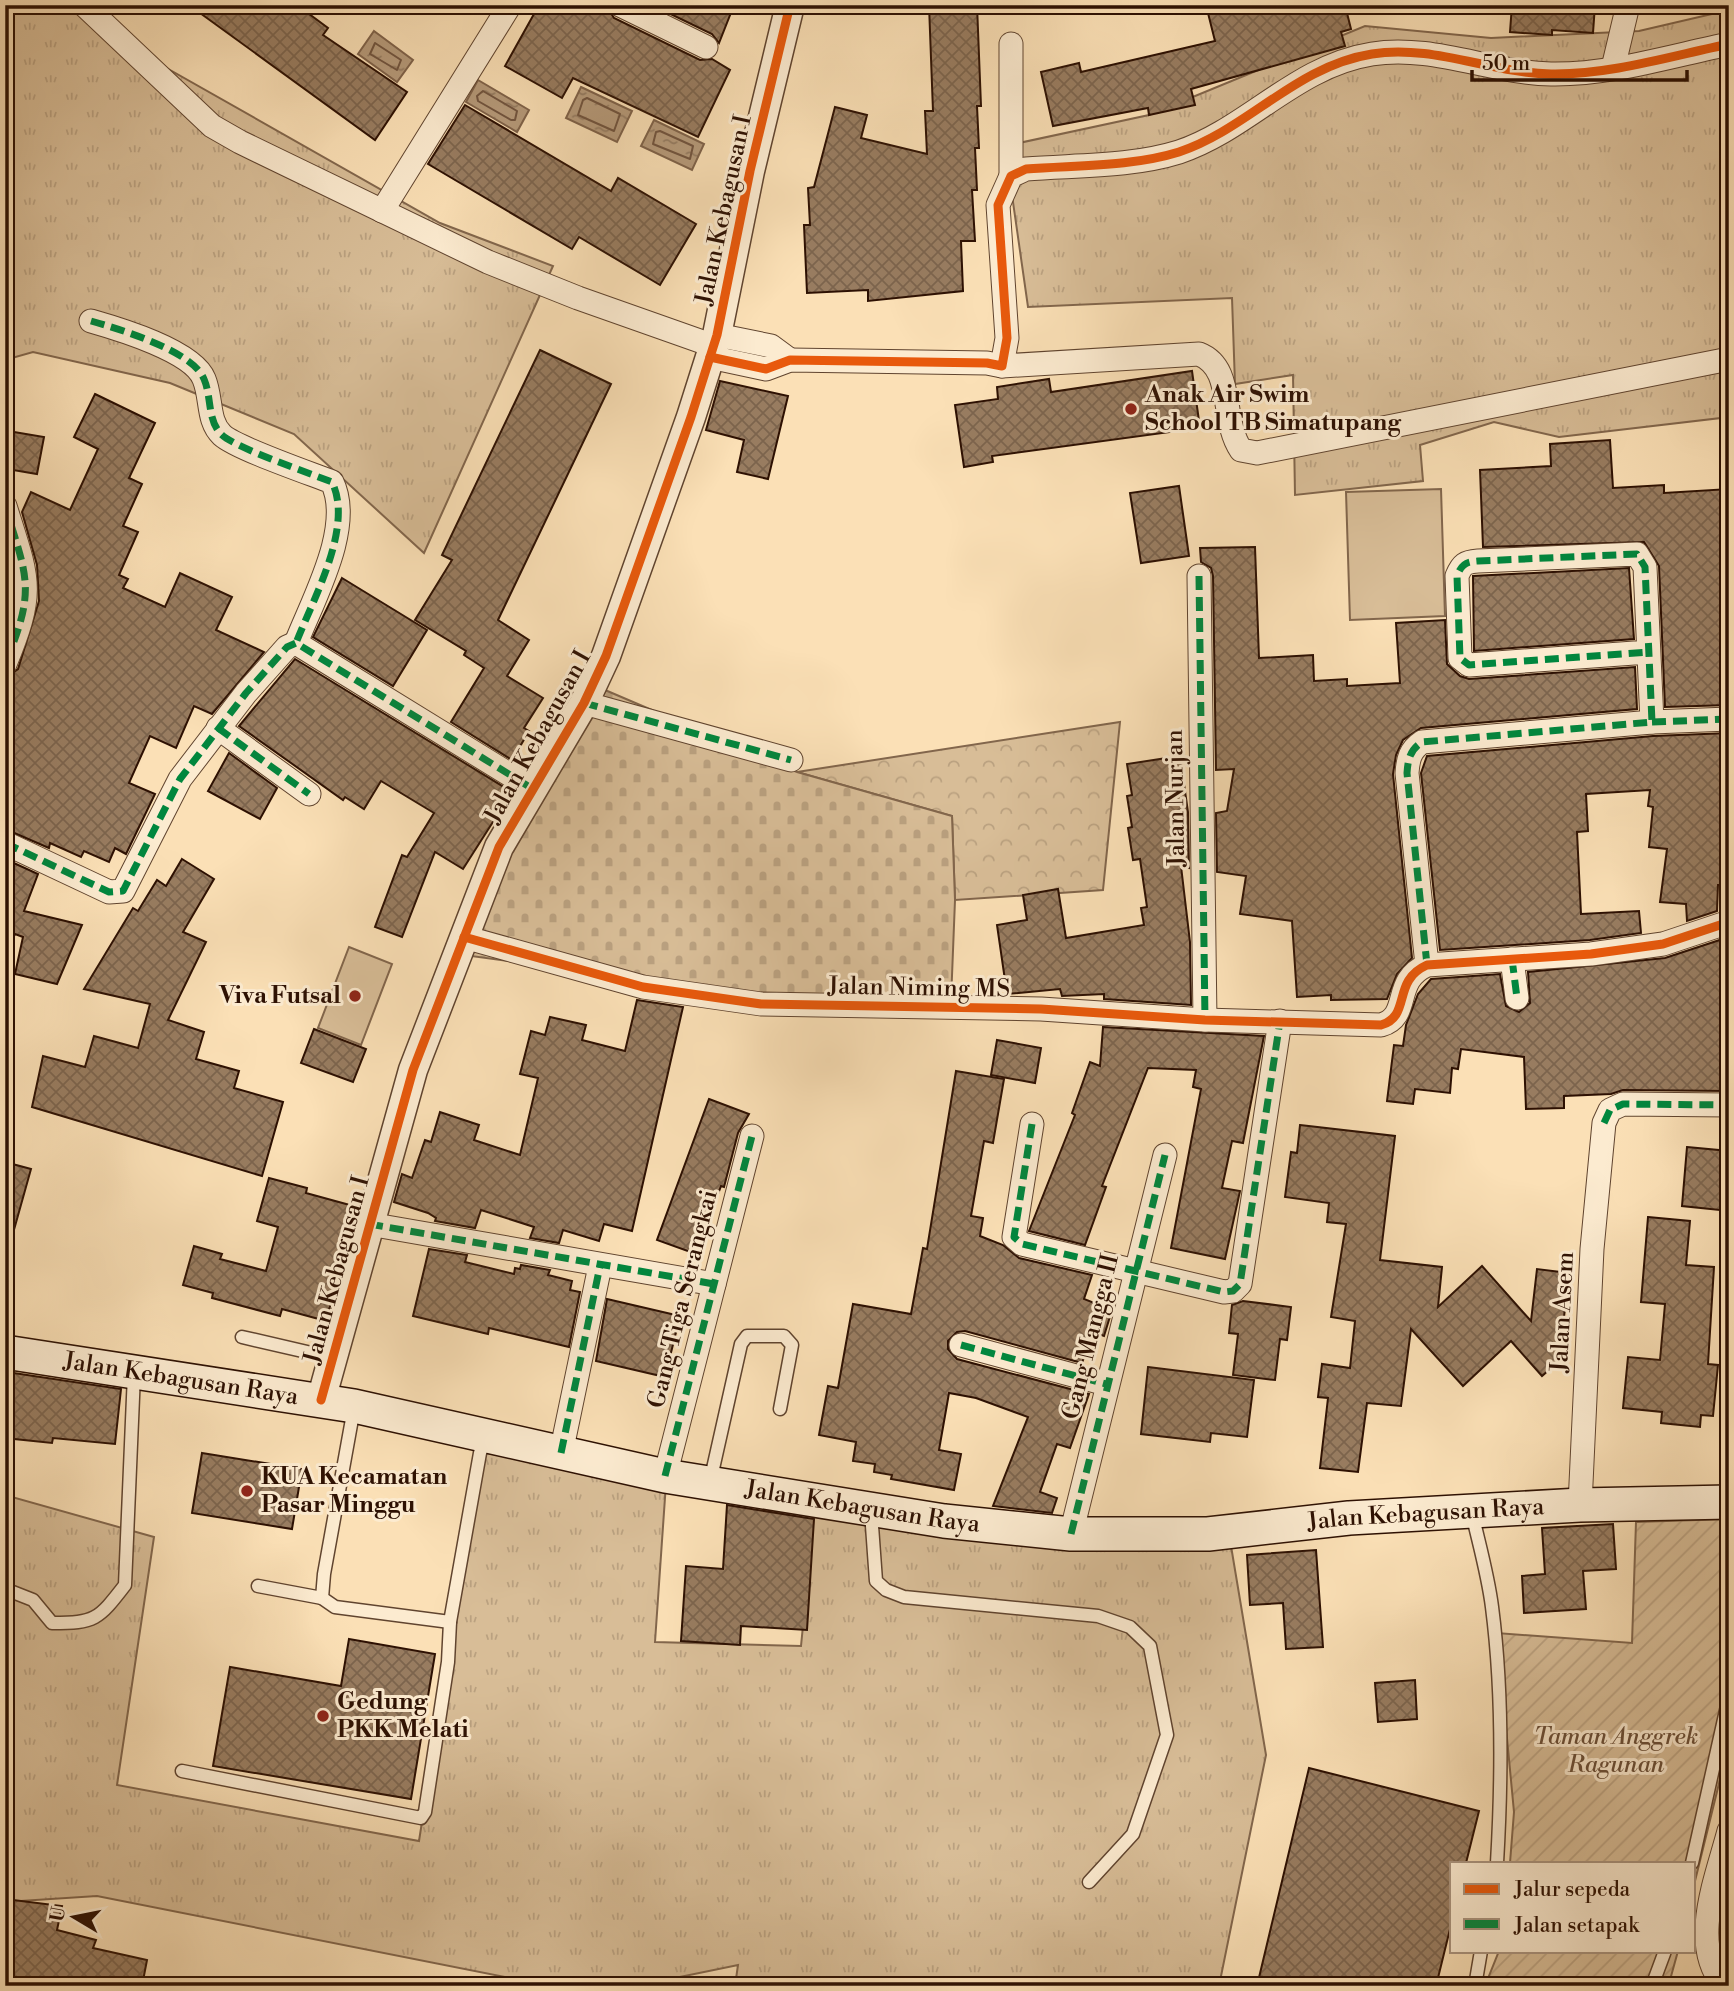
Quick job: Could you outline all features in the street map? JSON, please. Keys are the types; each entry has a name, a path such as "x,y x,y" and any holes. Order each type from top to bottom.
{"main road":[{"name":"Jalan Kebagusan Raya","path":"5,1352 355,1406 665,1476 871,1509 1071,1534 1208,1534 1349,1518 1580,1505 1729,1502"}],"street":[{"path":"84,5 212,125 488,262 712,351 766,369 790,360 987,363 1002,366 1199,354 1213,360 1220,372 1232,437 1241,450 1257,453 1729,359"},
{"path":"382,211 510,5"},
{"path":"620,5 706,47"},
{"name":"Jalan Kebagusan I","path":"321,1400 413,1070 499,847 583,703 606,656 640,567 691,416 712,351 750,171 790,5"},
{"path":"1613,68 1628,5"},
{"path":"1002,366 1007,338 998,205 1011,176 1012,44"},
{"path":"1011,176 1026,169 1126,162 1180,152 1230,125 1301,79 1344,61 1373,54 1443,58 1548,75 1613,68 1729,44"},
{"path":"5,843 109,892 119,893 126,887 180,779 218,728 287,647 296,643 338,531 339,497 332,482 226,438 213,419 204,377 193,365 135,335 91,321"},
{"path":"5,506 25,567 27,592 20,628 5,664"},
{"path":"1648,652 1469,665 1460,658 1457,576 1461,566 1468,561 1637,554 1645,567 1652,722"},
{"name":"Jalan Nurjan","path":"1199,576 1205,1020"},
{"path":"296,643 533,789"},
{"path":"583,703 791,760"},
{"path":"1729,719 1652,722 1422,742 1416,746 1408,761 1407,773 1427,965 1591,954 1662,944 1729,922"},
{"path":"218,728 309,794"},
{"name":"Jalan Niming MS","path":"464,937 643,987 709,999 815,1006 1041,1009 1205,1020 1381,1025 1392,1022 1398,1013 1406,982 1415,971 1427,965"},
{"path":"1512,959 1517,998"},
{"path":"1032,1124 1014,1237 1022,1244 1233,1292 1240,1284 1280,1021"},
{"name":"Jalan Asem","path":"1580,1505 1592,1248 1604,1122 1610,1110 1623,1104 1729,1105"},
{"name":"Gang Tiga Serangkai","path":"665,1476 752,1136"},
{"name":"Gang Mangga II","path":"1071,1534 1164,1155"},
{"path":"369,1224 714,1284"},
{"path":"561,1453 600,1266"},
{"path":"961,1345 1106,1384"},
{"path":"1725,1986 1713,1972 1706,1937 1729,1831"}],"lane":[{"path":"710,1483 741,1344 747,1336 785,1336 792,1345 780,1409"},
{"path":"242,1337 333,1358"},
{"path":"5,1588 33,1600 52,1623 86,1623 109,1606 125,1585 134,1372"},
{"path":"322,1598 355,1406"},
{"path":"181,1771 421,1818 425,1812 448,1662 450,1622 480,1454 486,1436"},
{"path":"871,1509 876,1581 886,1590 904,1597 1098,1616 1130,1627 1150,1646 1167,1735 1133,1835 1088,1882"},
{"path":"1472,1511 1492,1605 1499,1702 1501,1796 1497,1862"},
{"path":"258,1586 322,1598 335,1607 450,1622"},
{"path":"1692,1862 1729,1697"},
{"path":"1475,1986 1481,1952"},
{"path":"1652,1986 1665,1952"}],"green space":[{"path":"5,5 92,5 163,66 440,223 553,266 424,553 294,434 170,383 33,352 5,360"},
{"path":"1729,10 1729,417 1559,437 1494,422 1420,445 1423,481 1295,495 1293,375 1235,384 1232,298 1028,307 1005,146 1149,115 1365,26 1491,38 1639,31"},
{"path":"1441,489 1445,616 1350,620 1346,492"},
{"path":"605,690 797,772 952,816 955,900 951,1001 781,998 471,956 524,809"},
{"path":"1120,722 1103,890 955,900 952,816 797,772"},
{"name":"Viva Futsal","path":"349,947 392,964 361,1045 318,1028"},
{"path":"480,1452 666,1483 655,1642 801,1646 814,1515 1231,1546 1266,1755 1219,1986 735,1986 738,1965 636,1986 550,1986 97,1896 5,1902 5,1495 154,1537 117,1785 419,1841"},
{"name":"Taman Anggrek Ragunan","path":"1729,1519 1729,1743 1696,1877 1696,1862 1510,1862 1514,1812 1497,1633 1632,1643 1636,1522"},
{"path":"1499,1952 1678,1952 1670,1980 1676,1986 1485,1986"}],"water":[{"path":"374,31 413,60 397,82 358,54"},
{"path":"478,80 529,110 517,132 466,102"},
{"path":"581,87 632,111 617,142 566,118"},
{"path":"654,120 704,144 692,170 641,146"}],"building":[{"path":"189,5 297,5 328,28 323,35 407,92 375,140"},
{"path":"539,5 606,5 614,18 700,60 712,59 730,70 698,137 573,78 562,98 505,66"},
{"path":"652,5 734,5 719,43 712,34"},
{"path":"929,5 977,5 981,106 977,106 979,148 975,148 977,190 972,190 975,241 961,241 963,291 868,301 868,290 807,293 804,225 810,225 808,188 814,187 835,107 867,115 861,138 927,154 925,111 933,111"},
{"path":"1206,5 1345,5 1351,29 1341,32 1345,46 1191,89 1195,105 1149,115 1148,108 1053,126 1041,72 1079,63 1081,72 1215,41"},
{"path":"1512,5 1595,5 1593,33 1552,30 1552,35 1510,32"},
{"path":"465,105 611,191 618,178 696,224 660,285 579,237 572,249 428,164"},
{"path":"540,350 611,384 498,620 529,640 507,676 543,698 524,728 529,731 512,760 451,722 484,668 464,655 466,651 415,620 452,560 442,555"},
{"path":"1192,371 1200,428 992,456 993,462 964,467 955,405 998,399 997,387 1049,379 1051,392"},
{"path":"720,381 788,396 768,479 737,472 744,440 706,430"},
{"path":"95,394 155,423 129,478 142,484 123,526 138,532 119,575 128,579 123,588 165,607 180,573 232,597 216,630 264,652 212,714 194,706 176,748 150,736 129,783 155,794 126,854 115,848 109,862 84,851 81,857 50,843 49,848 5,829 5,678 18,669 39,601 37,565 22,512 31,492 70,510 98,449 74,437"},
{"path":"14,432 44,437 37,474 7,469"},
{"path":"1610,440 1613,488 1664,485 1664,493 1729,489 1729,571 1725,571 1729,617 1729,705 1665,707 1659,566 1644,542 1483,547 1480,470 1551,466 1550,444"},
{"path":"1179,486 1189,556 1141,563 1130,493"},
{"path":"1255,547 1259,658 1313,655 1314,681 1347,679 1347,686 1400,683 1396,623 1445,620 1447,664 1460,676 1469,679 1635,667 1637,709 1421,728 1403,740 1396,755 1393,774 1412,958 1397,974 1387,999 1331,1000 1331,995 1297,997 1292,921 1240,914 1246,876 1217,872 1216,813 1227,811 1234,769 1216,770 1213,576 1211,568 1201,562 1200,548"},
{"path":"5,554 11,585 5,623"},
{"path":"1629,568 1634,639 1474,651 1473,576"},
{"path":"342,578 427,630 393,686 313,637"},
{"path":"295,659 512,792 463,869 435,852 402,937 375,927 402,855 407,857 434,813 381,781 364,809 345,797 343,800 239,726"},
{"path":"1729,733 1726,828 1729,828 1729,885 1718,885 1717,911 1687,921 1686,904 1660,902 1667,849 1649,847 1653,807 1648,806 1650,790 1586,794 1588,831 1577,832 1581,914 1639,911 1641,933 1590,940 1440,950 1421,773 1427,756 1653,736"},
{"path":"229,753 277,788 260,819 208,791"},
{"path":"1180,756 1188,812 1189,868 1181,866 1190,942 1191,1005 1104,999 1104,994 1062,996 1060,989 1007,994 997,925 1027,920 1023,895 1058,889 1066,938 1144,925 1141,908 1147,907 1140,859 1133,860 1128,828 1132,827 1127,796 1132,795 1127,764"},
{"path":"5,859 38,874 24,911 82,925 57,984 15,974 23,937 15,934 5,955"},
{"path":"182,859 214,879 183,932 206,942 168,1020 204,1032 196,1059 239,1071 234,1088 283,1102 262,1176 32,1107 43,1056 85,1067 94,1036 138,1048 150,1004 84,989 133,908 138,911 157,880 166,886"},
{"path":"1729,937 1729,1091 1623,1090 1611,1094 1564,1096 1564,1108 1526,1109 1524,1057 1461,1049 1458,1069 1452,1068 1450,1093 1415,1089 1413,1104 1387,1101 1394,1045 1403,1046 1406,1025 1418,994 1431,979 1500,974 1506,1006 1519,1012 1530,1003 1528,972 1665,958"},
{"path":"637,1000 683,1007 632,1231 604,1224 599,1241 563,1230 559,1243 530,1238 534,1227 481,1210 475,1228 435,1221 436,1218 428,1213 394,1202 402,1174 412,1178 425,1140 431,1142 440,1112 479,1125 474,1140 520,1155 538,1078 520,1074 531,1031 545,1035 550,1017 586,1025 582,1040 625,1051"},
{"path":"1103,1027 1264,1036 1243,1143 1232,1141 1222,1188 1240,1191 1225,1259 1171,1248 1201,1089 1193,1087 1196,1070 1148,1068 1102,1186 1106,1187 1085,1245 1029,1231 1075,1115 1072,1113 1090,1062 1100,1066"},
{"path":"314,1029 366,1049 353,1082 301,1063"},
{"path":"997,1040 1041,1048 1035,1083 991,1075"},
{"path":"956,1071 1004,1079 993,1143 984,1141 971,1216 983,1218 980,1236 1003,1245 1019,1258 1092,1275 1084,1299 1112,1310 1104,1336 1093,1332 1082,1363 965,1331 957,1332 948,1341 948,1349 957,1359 1089,1394 1070,1448 1057,1444 1040,1492 1057,1498 1052,1513 993,1506 1028,1417 976,1398 949,1393 939,1450 961,1454 954,1490 891,1479 892,1475 874,1472 875,1464 853,1461 856,1442 819,1435 828,1386 838,1388 853,1304 911,1314 923,1248 927,1249"},
{"path":"709,1099 749,1114 738,1133 724,1187 721,1186 696,1254 657,1240"},
{"path":"1300,1125 1395,1136 1380,1260 1442,1267 1438,1307 1482,1266 1531,1321 1537,1269 1569,1273 1559,1361 1542,1376 1511,1341 1463,1386 1411,1329 1401,1406 1367,1403 1358,1472 1320,1468 1328,1398 1318,1397 1322,1364 1350,1368 1355,1321 1331,1317 1346,1224 1327,1222 1329,1203 1285,1197 1291,1152 1297,1153"},
{"path":"1687,1147 1729,1151 1729,1211 1682,1206"},
{"path":"5,1162 31,1169 12,1237 5,1236"},
{"path":"269,1178 307,1188 306,1193 357,1207 326,1321 282,1309 280,1316 212,1298 213,1293 183,1285 194,1246 222,1254 220,1259 266,1271 278,1227 257,1221"},
{"path":"1648,1217 1690,1221 1686,1265 1714,1267 1708,1364 1718,1365 1713,1416 1701,1415 1700,1427 1661,1423 1662,1412 1623,1408 1628,1357 1660,1360 1665,1304 1641,1302"},
{"path":"429,1249 467,1255 465,1262 514,1274 515,1268 520,1269 521,1265 550,1270 548,1275 572,1281 570,1290 580,1292 569,1347 489,1328 488,1334 413,1316"},
{"path":"607,1299 680,1316 665,1377 596,1361"},
{"path":"1243,1301 1291,1307 1287,1340 1280,1339 1275,1380 1233,1375 1238,1334 1229,1333 1232,1305"},
{"path":"1148,1367 1254,1380 1247,1437 1211,1433 1210,1442 1141,1434"},
{"path":"7,1372 121,1389 115,1444 53,1438 52,1443 5,1438"},
{"name":"KUA Kecamatan Pasar Minggu","path":"202,1453 302,1469 292,1529 192,1513"},
{"path":"727,1505 814,1519 807,1630 741,1626 740,1645 681,1641 686,1566 723,1569"},
{"path":"1613,1524 1616,1569 1583,1571 1586,1609 1524,1613 1522,1576 1545,1574 1542,1528"},
{"path":"1316,1550 1323,1647 1286,1649 1283,1603 1250,1605 1247,1555"},
{"name":"Gedung PKK Melati","path":"349,1639 435,1654 411,1799 213,1766 230,1667 341,1686"},
{"path":"1415,1680 1417,1719 1378,1722 1375,1683"},
{"path":"1309,1768 1479,1811 1466,1862 1450,1862 1450,1929 1436,1986 1257,1986"},
{"path":"5,1899 62,1906 57,1930 96,1940 93,1948 147,1960 142,1986 5,1986"}],"marked path":[{"path":"91,321 154,343 186,359 204,379 214,423 222,435 257,453 332,482 337,500 335,541 321,585 296,643"},
{"path":"5,506 19,551 25,585 21,618 5,664"},
{"path":"1427,965 1407,773 1409,759 1415,748 1422,742 1652,722 1645,567 1637,554 1478,561 1464,564 1457,576 1460,658 1469,665 1648,652"},
{"path":"1199,576 1205,1020"},
{"path":"5,843 109,892 123,891 180,779 246,693 287,647 296,643 533,789"},
{"path":"584,703 791,760"},
{"path":"1652,722 1729,719"},
{"path":"218,728 309,794"},
{"path":"1512,959 1517,998"},
{"path":"1032,1124 1014,1237 1022,1244 1224,1292 1233,1291 1240,1284 1280,1021"},
{"path":"1604,1123 1610,1110 1623,1104 1729,1105"},
{"path":"665,1476 752,1136"},
{"path":"1071,1534 1165,1155"},
{"path":"369,1224 714,1284"},
{"path":"561,1453 600,1266"},
{"path":"961,1345 1106,1384"}],"cycle path":[{"path":"321,1400 413,1070 499,847 584,703 606,656 691,417 717,335 750,171 790,5"},
{"path":"710,357 766,369 790,360 987,363 1002,366 1007,338 998,205 1011,176 1026,169 1123,163 1179,152 1228,129 1319,71 1345,61 1372,54 1417,53 1551,74 1640,64 1729,44"},
{"path":"464,937 643,987 761,1004 1041,1009 1205,1020 1381,1025 1396,1014 1409,980 1427,965 1591,954 1663,944 1729,922"}],"place":[{"name":"Anak Air Swim School TB Simatupang","path":"1131,409"},
{"name":"Viva Futsal","path":"355,996"},
{"name":"KUA Kecamatan Pasar Minggu","path":"247,1491"},
{"name":"Gedung PKK Melati","path":"323,1716"}]}
